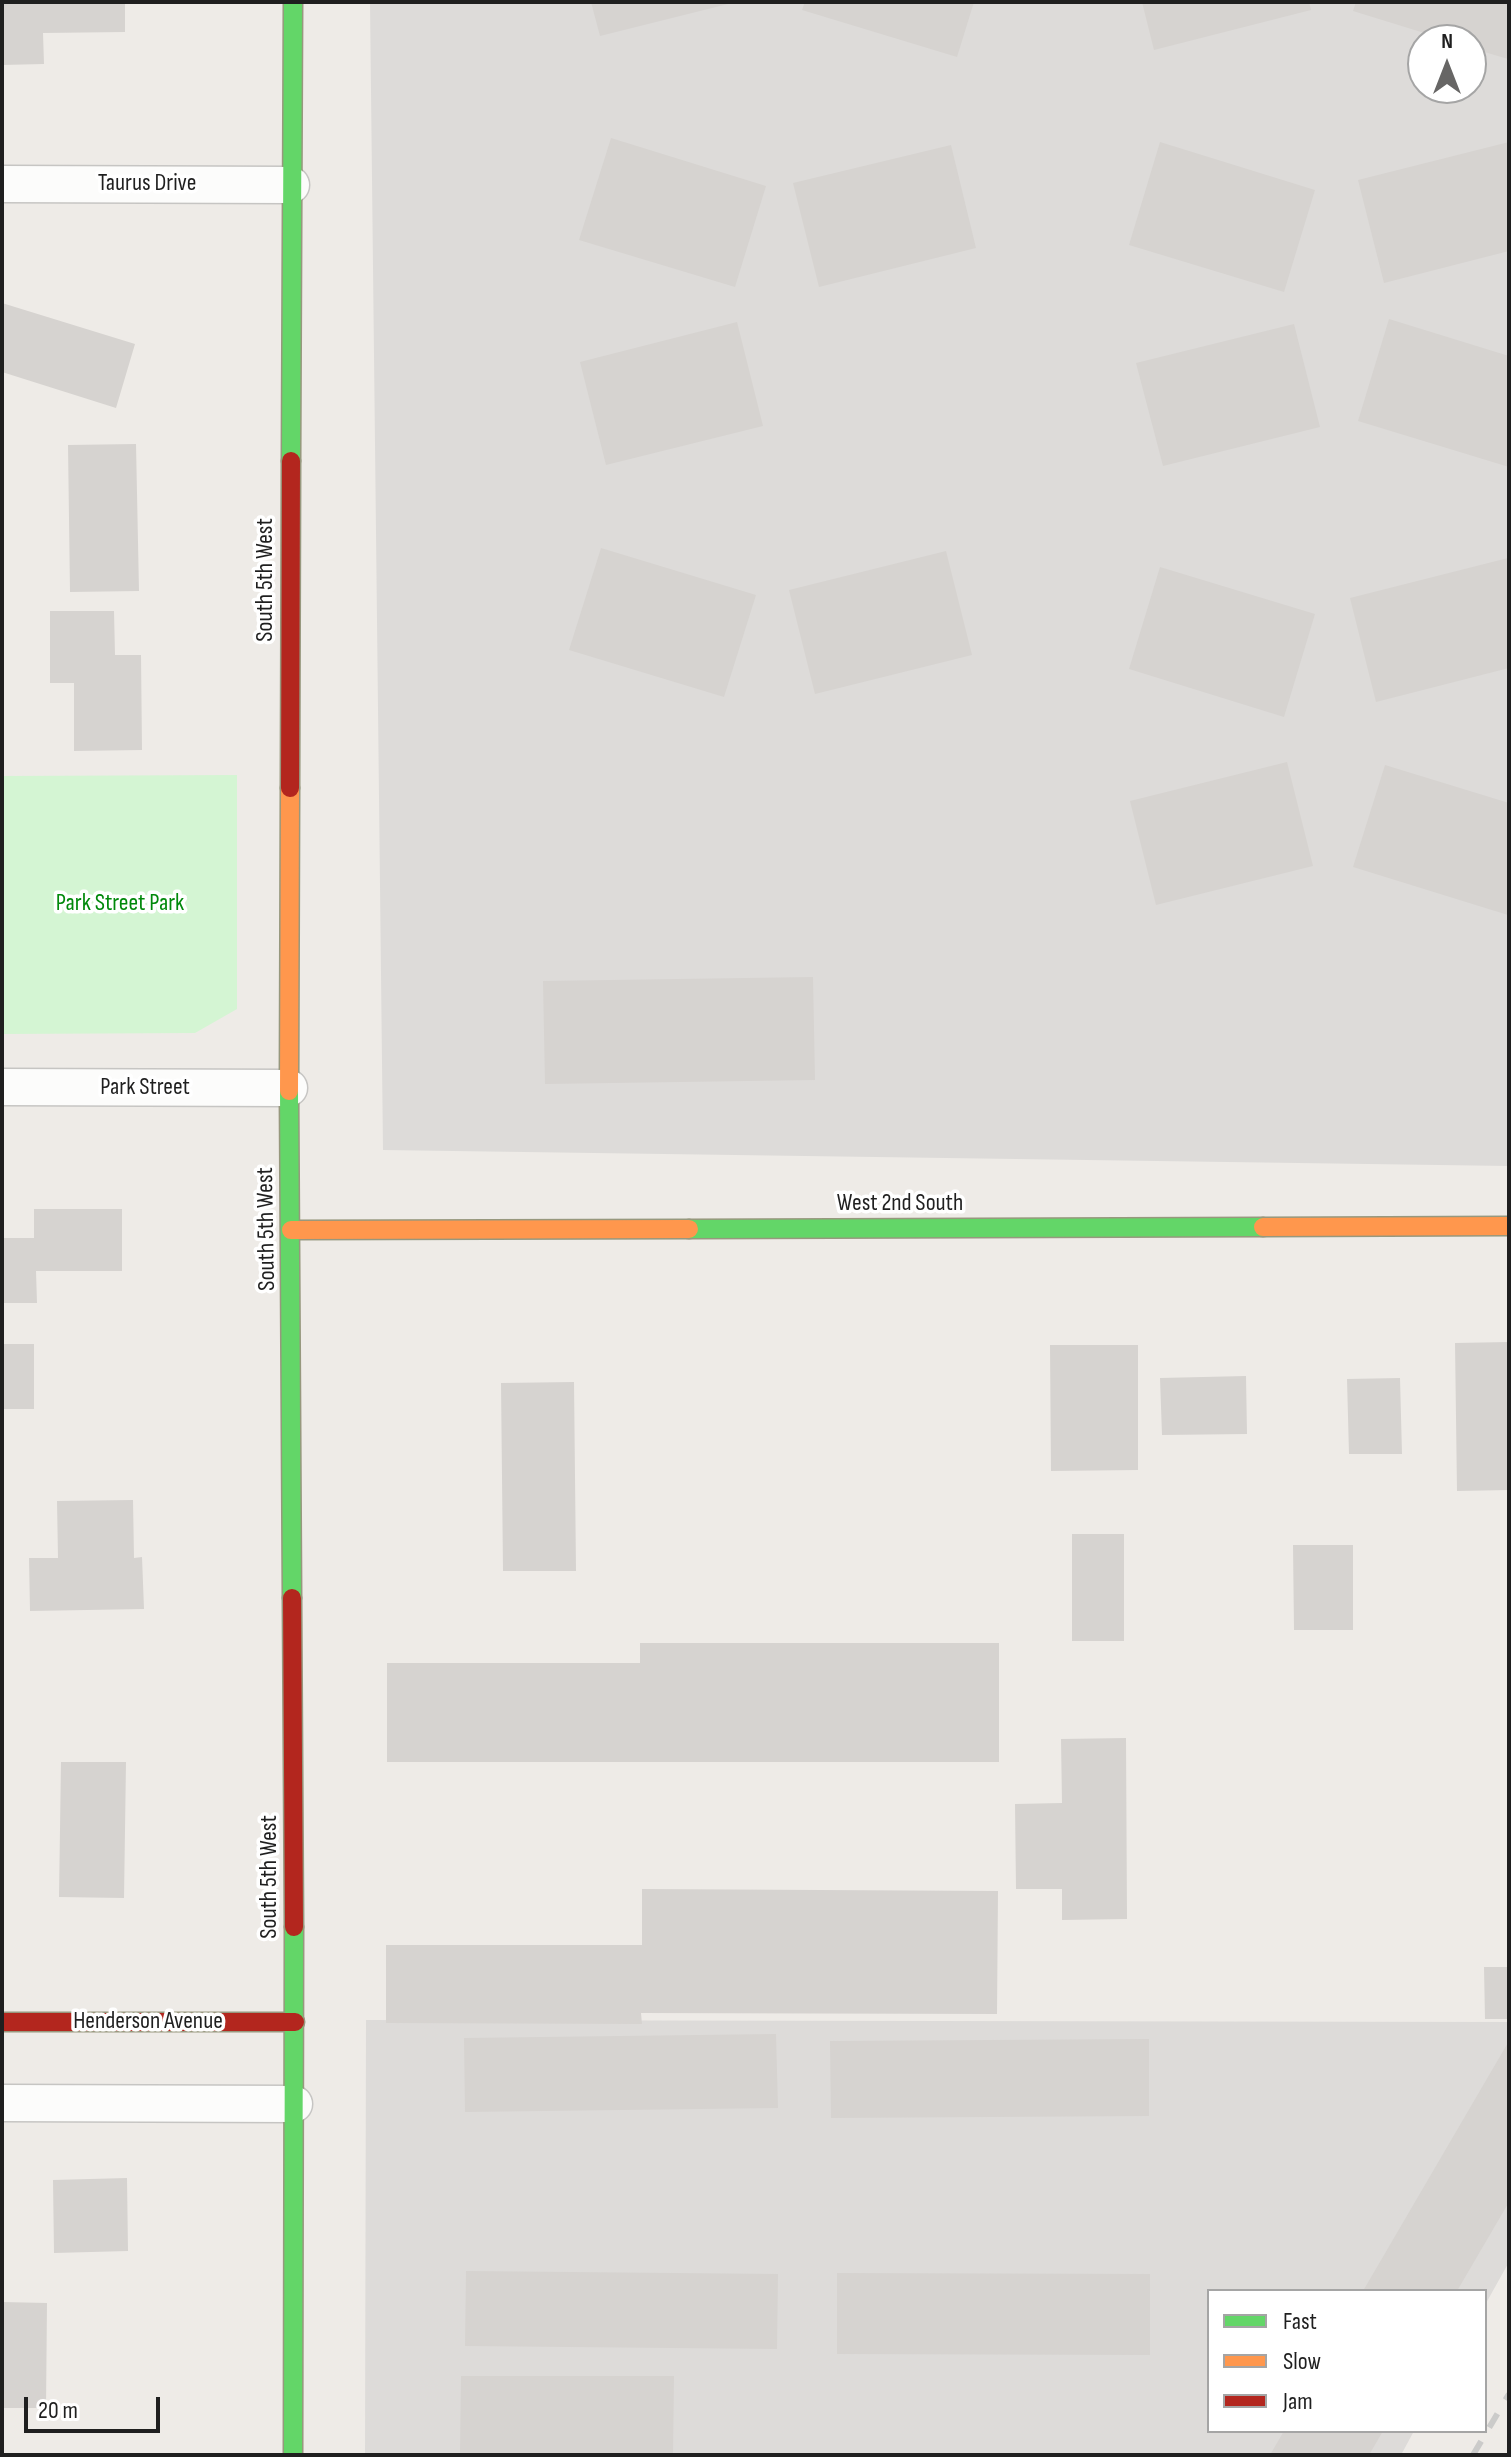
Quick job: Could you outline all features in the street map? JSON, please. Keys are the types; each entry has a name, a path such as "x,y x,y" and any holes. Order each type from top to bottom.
{"street":[{"name":"South 5th West","path":"293,2 289,1088 295,2022 293,2455"},
{"name":"Taurus Drive","path":"2,184 291,185"},
{"name":"Park Street","path":"2,1087 289,1088"},
{"name":"West 2nd South","path":"291,1230 1509,1226"},
{"name":"Henderson Avenue","path":"2,2022 295,2022"},
{"path":"2,2103 294,2104"}],"shaded area":[{"path":"370,2 1509,2 1509,1166 383,1150"},
{"path":"366,2020 1509,2022 1509,2262 1487,2301 1487,2289 1207,2289 1207,2433 1413,2433 1401,2455 365,2455"}],"green space":[{"name":"Park Street Park","path":"237,775 237,1009 195,1033 2,1034 2,776"}],"building":[{"path":"2,2 125,2 125,32 43,33 44,64 2,65"},
{"path":"591,2 732,2 732,3 600,36"},
{"path":"805,2 974,2 957,57 802,10"},
{"path":"1142,2 1309,2 1311,10 1154,50"},
{"path":"1356,2 1509,2 1508,59 1487,53 1487,24 1407,24 1407,28 1353,11"},
{"path":"611,138 766,186 735,287 579,240"},
{"path":"1160,142 1315,190 1284,292 1129,245"},
{"path":"1509,142 1509,251 1384,283 1358,180"},
{"path":"951,145 976,248 819,287 793,183"},
{"path":"2,303 135,344 116,408 2,372"},
{"path":"1389,319 1509,356 1509,467 1358,421"},
{"path":"737,322 763,426 606,465 580,362"},
{"path":"1294,324 1320,427 1163,466 1136,363"},
{"path":"136,444 139,591 70,592 68,445"},
{"path":"601,548 756,595 724,697 569,650"},
{"path":"946,551 972,655 815,694 789,590"},
{"path":"1508,558 1509,668 1376,702 1350,598"},
{"path":"1160,567 1315,614 1284,717 1129,669"},
{"path":"50,611 114,611 115,655 141,655 142,750 74,751 74,683 50,683"},
{"path":"1287,762 1313,866 1156,905 1130,801"},
{"path":"1385,765 1509,803 1508,915 1353,867"},
{"path":"813,977 815,1080 545,1084 543,981"},
{"path":"34,1209 122,1209 122,1271 36,1271 37,1303 2,1303 2,1238 34,1238"},
{"path":"1509,1342 1509,1490 1457,1491 1455,1343"},
{"path":"2,1344 34,1344 34,1409 2,1409"},
{"path":"1050,1345 1138,1345 1138,1470 1051,1471"},
{"path":"1246,1376 1247,1434 1162,1435 1160,1378"},
{"path":"1400,1378 1402,1454 1349,1454 1347,1379"},
{"path":"574,1382 576,1571 503,1571 501,1383"},
{"path":"133,1500 134,1558 142,1557 144,1609 30,1611 29,1558 58,1558 57,1501"},
{"path":"1072,1534 1124,1534 1124,1641 1072,1641"},
{"path":"1293,1545 1353,1545 1353,1630 1294,1630"},
{"path":"640,1643 999,1643 999,1762 387,1762 387,1663 640,1663"},
{"path":"1126,1738 1127,1919 1062,1920 1062,1889 1016,1889 1015,1804 1062,1803 1061,1739"},
{"path":"61,1762 126,1762 124,1898 59,1897"},
{"path":"642,1889 998,1891 997,2014 641,2013 642,2024 386,2023 386,1945 642,1945"},
{"path":"1484,1967 1509,1967 1509,2019 1485,2019"},
{"path":"776,2034 778,2108 465,2112 464,2038"},
{"path":"1149,2039 1149,2116 831,2118 830,2041"},
{"path":"1509,2041 1509,2202 1458,2289 1364,2289"},
{"path":"127,2178 128,2251 54,2253 53,2180"},
{"path":"466,2271 778,2274 777,2349 465,2346"},
{"path":"837,2273 1150,2274 1150,2355 837,2354"},
{"path":"2,2302 47,2303 46,2408 2,2408"},
{"path":"461,2376 674,2376 673,2455 460,2455"},
{"path":"1283,2433 1382,2433 1369,2455 1270,2455"}],"railway":[{"path":"1487,2431 1509,2394"},
{"path":"1473,2455 1486,2433"}],"traffic: fast":[{"path":"291,461 293,2"},
{"path":"289,1091 292,1598"},
{"path":"689,1229 1263,1227"},
{"path":"293,2455 294,1927"}],"traffic: slow":[{"path":"289,1091 290,788"},
{"path":"1263,1227 1509,1226"},
{"path":"291,1230 689,1229"}],"traffic: jam":[{"path":"290,788 291,461"},
{"path":"292,1598 294,1927"},
{"path":"2,2022 295,2022"}]}
